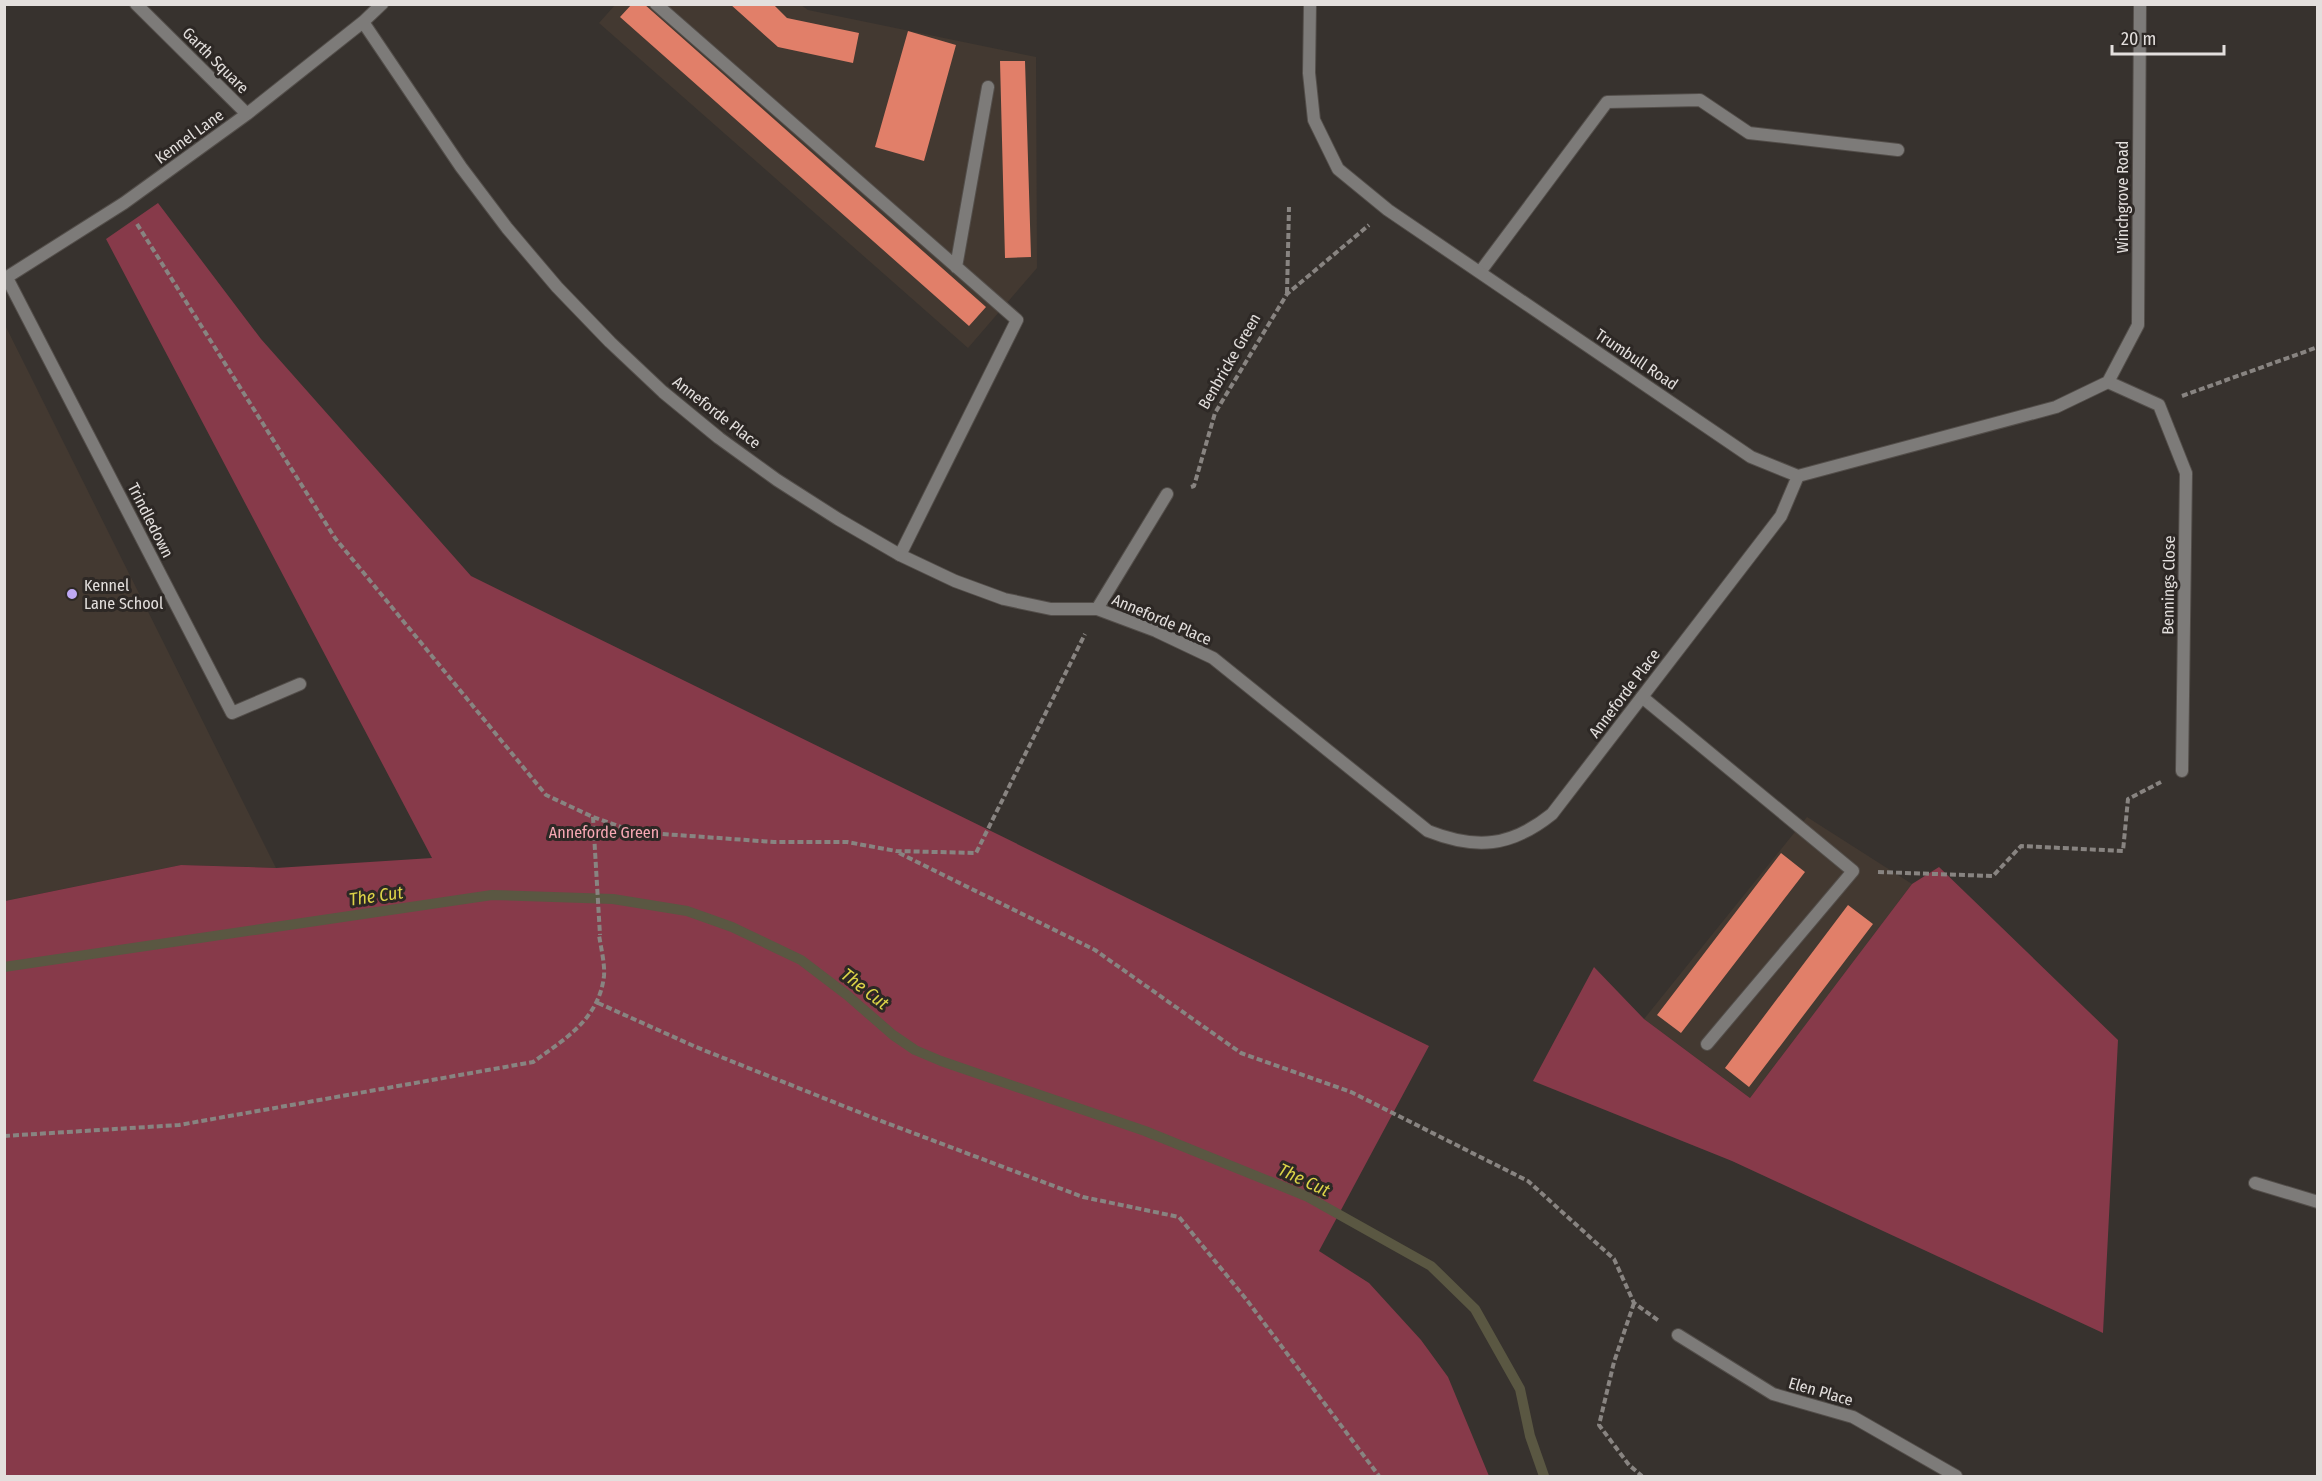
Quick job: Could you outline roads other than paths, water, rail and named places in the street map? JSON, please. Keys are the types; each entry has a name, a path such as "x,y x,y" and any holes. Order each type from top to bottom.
{"street":[{"name":"Garth Square","path":"136,4 248,114"},
{"name":"Kennel Lane","path":"6,278 123,203 248,114 363,22 382,4"},
{"path":"656,4 1017,320 900,555"},
{"name":"Trumbull Road","path":"1310,4 1309,73 1314,120 1338,169 1388,210 1751,457 1798,476"},
{"name":"Winchgrove Road","path":"2109,382 2138,325 2140,4"},
{"name":"Anneforde Place","path":"363,22 462,167 507,228 557,287 663,392 719,438 803,497 900,555 955,581 1004,599 1051,609 1098,609 1156,631 1213,658 1428,831 1449,839 1471,844 1494,843 1534,828 1552,814 1781,516 1798,476"},
{"path":"956,267 988,87"},
{"path":"1480,272 1607,102 1700,100 1749,133 1898,150"},
{"name":"Trindledown","path":"6,278 232,713 300,684"},
{"path":"1798,476 2056,407 2109,382"},
{"name":"Bennings Close","path":"2109,382 2159,405 2186,473 2182,771"},
{"path":"1098,609 1167,494"},
{"path":"1642,697 1853,871 1707,1044"},
{"path":"2255,1183 2318,1202"},
{"name":"Elen Place","path":"1678,1335 1773,1394 1853,1417 1956,1476"}],"waterway":[{"name":"The Cut","path":"4,967 492,895 613,899 687,911 732,927 801,960 847,995 893,1035 915,1050 1145,1131 1306,1196 1431,1266 1475,1309 1520,1389 1530,1436 1544,1476"}],"place":[{"name":"Kennel Lane School","path":"72,594"}],"park label":[{"name":"Anneforde Green","path":"604,832"}]}
